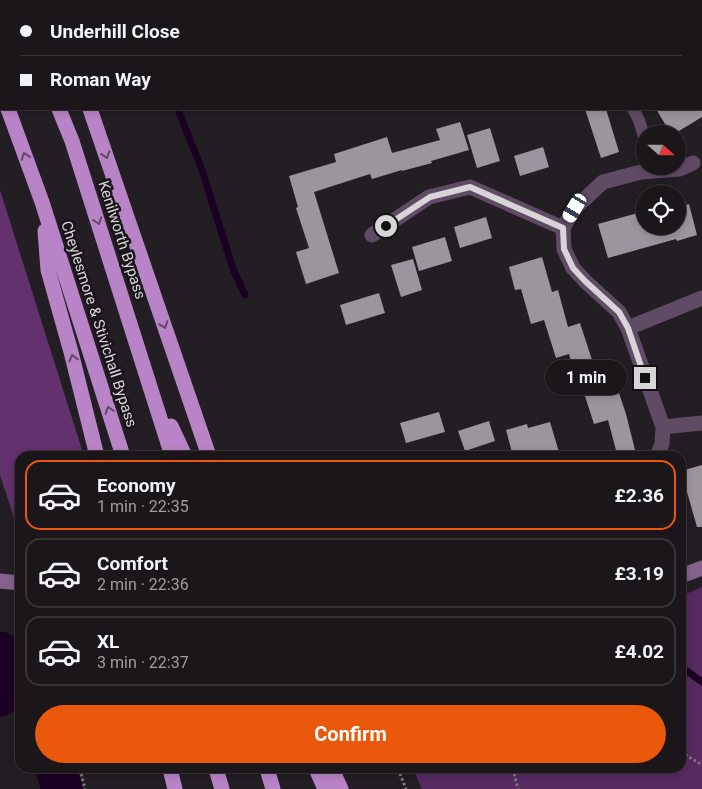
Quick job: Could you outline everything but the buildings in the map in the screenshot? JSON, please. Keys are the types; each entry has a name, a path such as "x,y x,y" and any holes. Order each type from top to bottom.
{"highway":[{"path":"8,110 42,202 48,270 72,352 96,451"},
{"name":"Kenilworth Bypass","path":"60,110 149,382"},
{"path":"90,110 207,451"},
{"name":"Cheylesmore & Stivichall Bypass","path":"42,202 121,451"},
{"path":"149,382 183,451"},
{"name":"Cheylesmore & Stivichall Bypass","path":"149,382 170,451"},
{"path":"171,773 175,789"},
{"path":"217,773 222,789"},
{"path":"268,773 273,789"},
{"path":"318,773 325,789"},
{"path":"334,773 340,789"}],"street":[{"path":"686,166 694,163"},
{"path":"636,173 603,182 575,208 563,228 564,249 573,268 619,312 628,328 663,427 662,444 658,451"},
{"path":"372,235 430,197 470,187 563,228"},
{"path":"628,328 702,298"},
{"path":"663,427 702,423"},
{"path":"686,574 702,568"}],"lane":[{"path":"634,110 640,125"}],"path":[{"path":"686,755 702,764"},
{"path":"81,773 85,789"},
{"path":"400,773 406,789"},
{"path":"514,773 518,789"}],"shaded area":[{"path":"0,190 82,451 15,451 15,521 0,475"},
{"path":"702,587 702,789 422,789 415,773 686,773 686,594"}],"waterway":[{"path":"178,110 202,170 233,269 245,295"},
{"path":"0,652 8,677 0,696"},
{"path":"686,671 702,682"},
{"path":"57,773 62,789"}],"route":[{"path":"386,226 430,197 470,187 563,228 564,249 573,268 619,312 628,328 645,378"}]}
